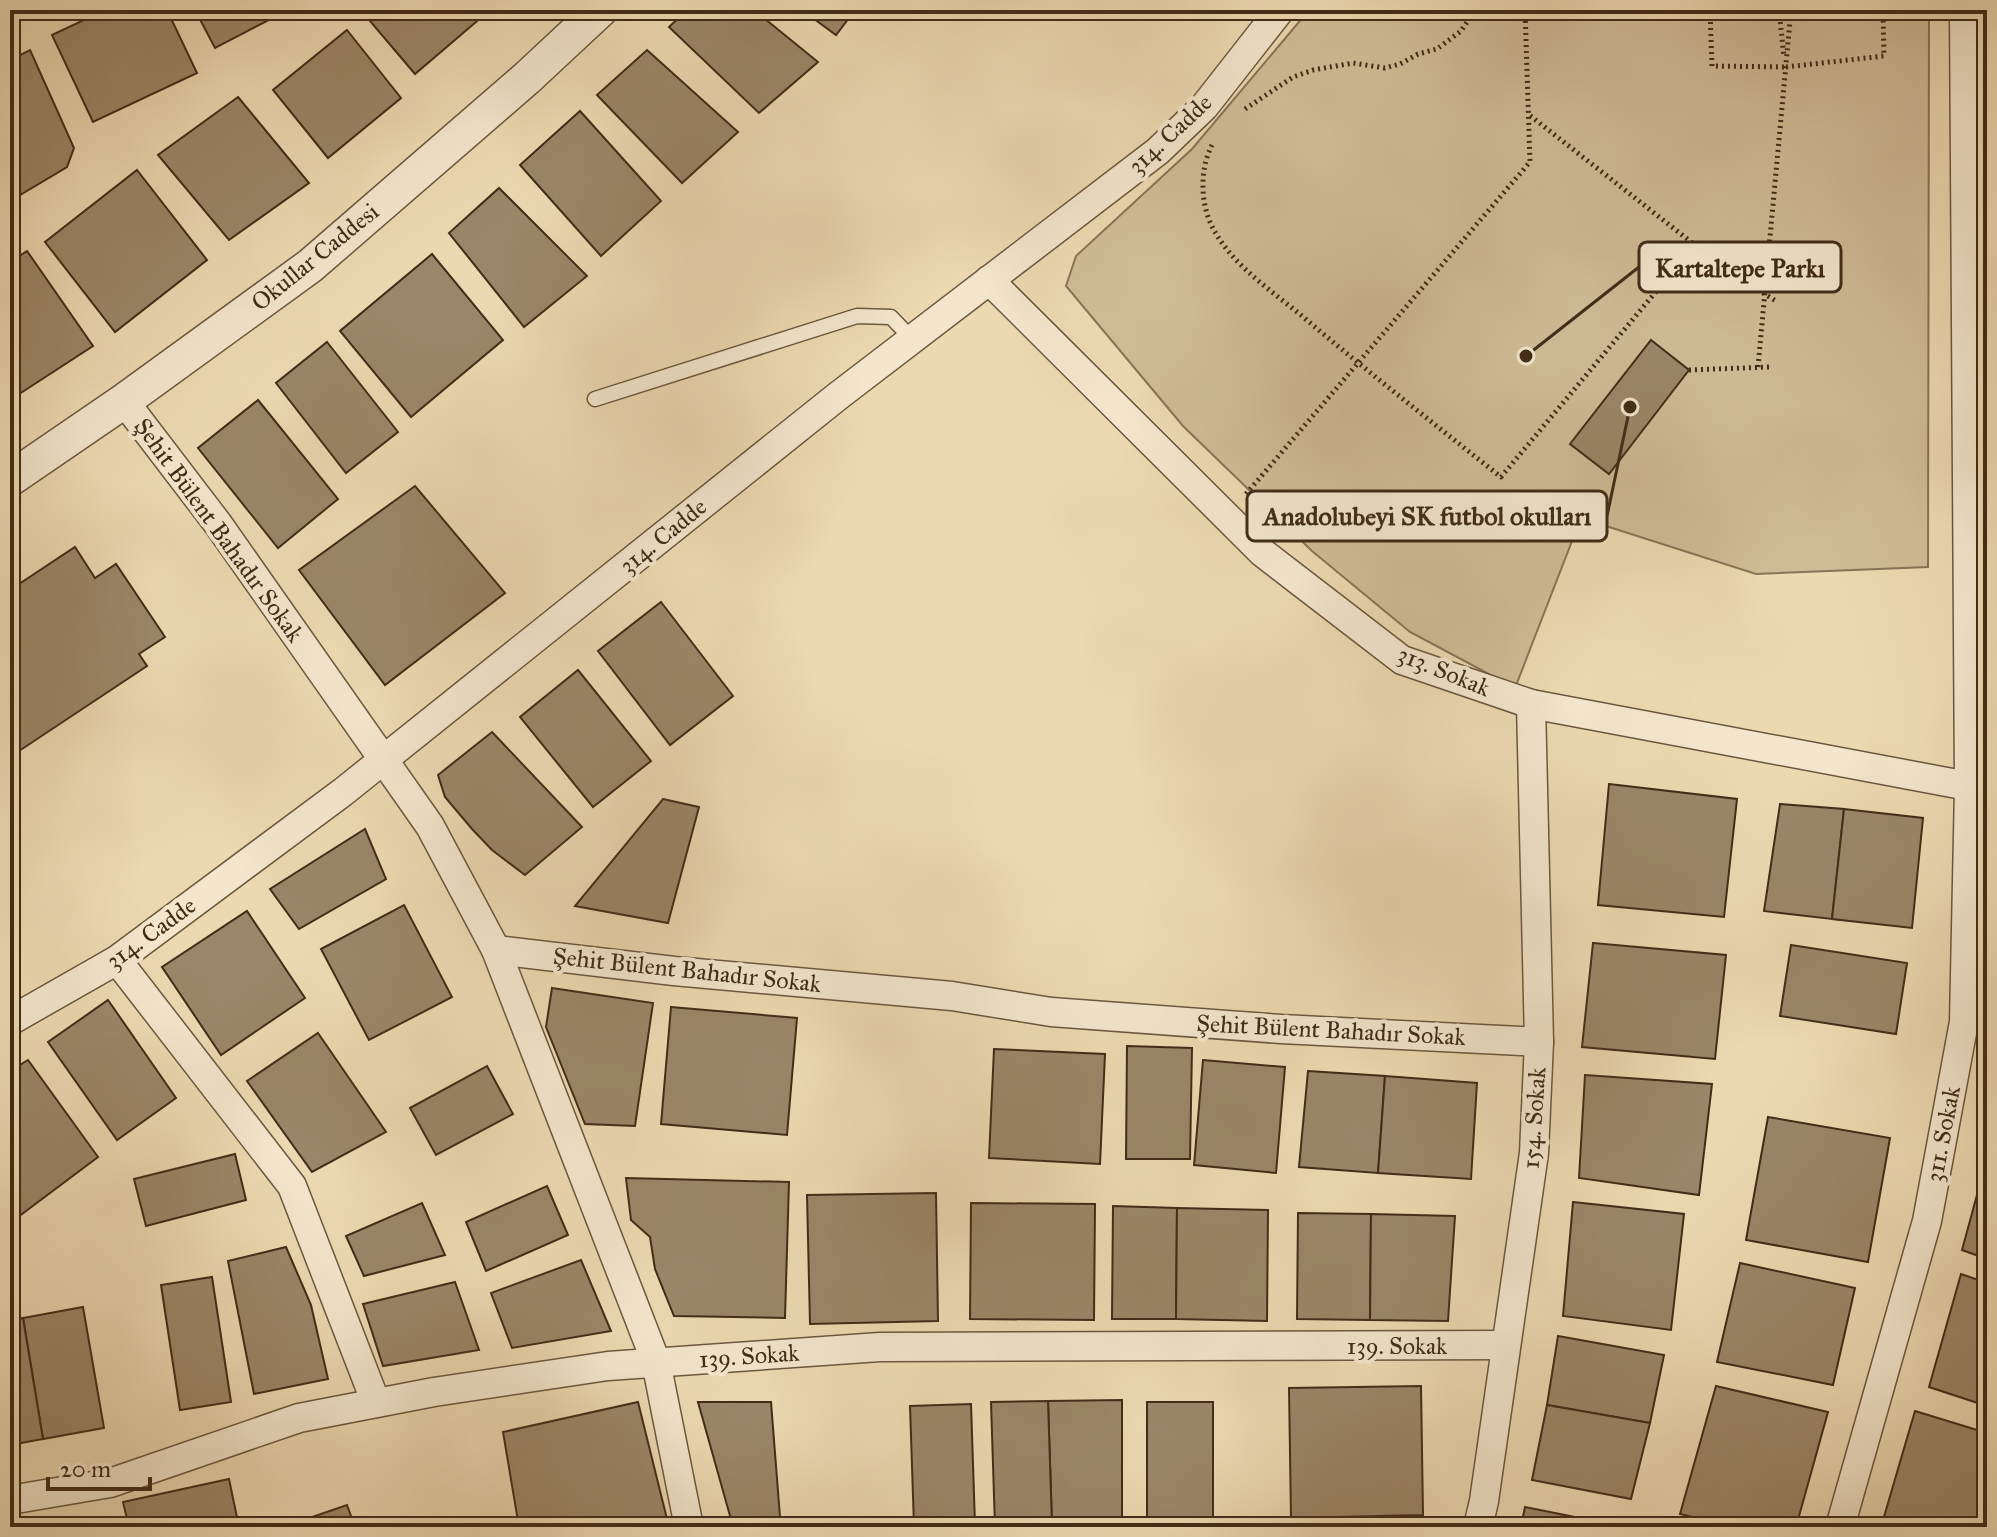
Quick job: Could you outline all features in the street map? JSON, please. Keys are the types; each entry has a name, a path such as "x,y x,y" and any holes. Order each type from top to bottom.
{"street":[{"name":"Okullar Caddesi","path":"10,479 310,266 527,78 600,10"},
{"name":"314. Cadde","path":"10,1021 117,960 384,760 912,339 1158,151 1204,107 1280,10"},
{"name":"311. Sokak","path":"1840,1527 1927,1221 1964,1022 1978,789 1964,10"},
{"name":"313. Sokak","path":"989,280 1263,553 1402,660 1531,704 1978,789"},
{"name":"Şehit Bülent Bahadır Sokak","path":"124,401 218,524 430,826 496,950 674,971 952,996 1051,1012 1281,1029 1539,1042"},
{"name":"154. Sokak","path":"1478,1527 1534,1153 1539,1042 1531,704"},
{"path":"496,950 656,1362 689,1527"},
{"path":"117,960 292,1186 376,1403"},
{"name":"139. Sokak","path":"10,1500 110,1483 299,1418 608,1366 880,1347 1505,1345"}],"lane":[{"path":"595,399 857,316 891,317 912,339"}],"path":[{"path":"1242,111 1293,77 1313,70 1353,63 1385,68 1437,49 1461,31 1475,10"},
{"path":"1227,516 1530,162 1525,10"},
{"path":"1710,10 1712,66 1786,67 1884,56 1883,10"},
{"path":"1779,10 1786,67"},
{"path":"1758,367 1791,10"},
{"path":"1216,136 1204,158 1203,197 1221,242 1242,266 1358,364 1501,477 1695,245 1528,114"},
{"path":"1691,249 1776,301"},
{"path":"1689,370 1769,367"}],"shaded area":[{"path":"1309,10 1929,10 1928,567 1756,574 1581,518 1515,688 1410,632 1312,551 1183,426 1066,286 1076,256 1192,149"}],"building":[{"path":"105,10 167,10 197,73 93,122 52,35"},
{"path":"195,10 288,10 215,48"},
{"path":"370,10 490,10 415,74 364,14"},
{"path":"687,10 754,10 818,62 759,113 669,27"},
{"path":"802,10 855,10 836,35"},
{"path":"347,30 401,98 328,158 273,90"},
{"path":"30,50 74,148 67,167 10,201 10,60"},
{"path":"647,50 738,132 682,183 597,95"},
{"path":"238,97 309,183 229,240 158,155"},
{"path":"580,111 661,201 601,256 520,165"},
{"path":"137,170 207,260 115,332 45,242"},
{"path":"499,188 587,276 524,327 449,233"},
{"path":"27,251 93,346 10,400 10,262"},
{"path":"432,254 503,340 411,417 340,331"},
{"path":"1651,340 1689,370 1609,474 1570,444"},
{"path":"327,342 398,432 346,473 276,383"},
{"path":"258,400 338,499 278,548 198,448"},
{"path":"415,486 505,593 385,685 299,570"},
{"path":"75,547 95,578 116,564 165,637 139,654 147,666 10,757 10,590"},
{"path":"661,602 733,696 670,745 598,651"},
{"path":"578,670 651,761 593,807 520,717"},
{"path":"492,732 582,827 525,875 492,850 472,829 445,797 438,775"},
{"path":"1609,784 1737,799 1724,917 1598,905"},
{"path":"663,799 699,807 668,923 575,906"},
{"path":"1780,804 1844,809 1832,919 1764,911"},
{"path":"1844,809 1923,818 1912,928 1832,919"},
{"path":"365,829 386,879 299,929 270,889"},
{"path":"404,905 452,997 369,1040 321,949"},
{"path":"247,911 305,998 221,1055 162,967"},
{"path":"1593,943 1726,955 1715,1059 1582,1047"},
{"path":"1791,945 1907,963 1896,1034 1780,1016"},
{"path":"552,988 653,1003 635,1126 585,1124 546,1027"},
{"path":"108,1000 176,1098 117,1140 48,1042"},
{"path":"671,1007 797,1018 787,1135 661,1124"},
{"path":"318,1033 386,1132 312,1172 247,1081"},
{"path":"1127,1046 1192,1048 1190,1159 1126,1159"},
{"path":"994,1049 1105,1054 1100,1164 989,1158"},
{"path":"28,1060 98,1157 10,1223 10,1071"},
{"path":"1203,1060 1285,1067 1276,1173 1194,1165"},
{"path":"487,1066 513,1114 436,1155 410,1108"},
{"path":"1308,1071 1385,1076 1378,1173 1299,1167"},
{"path":"1585,1075 1712,1084 1699,1195 1579,1178"},
{"path":"1385,1076 1477,1083 1471,1179 1378,1173"},
{"path":"1768,1117 1890,1138 1868,1262 1746,1240"},
{"path":"235,1154 246,1200 146,1226 134,1179"},
{"path":"1987,1158 1987,1259 1962,1250"},
{"path":"626,1178 789,1182 785,1318 674,1316 655,1269 650,1237 631,1220"},
{"path":"547,1186 568,1235 486,1271 466,1222"},
{"path":"936,1193 938,1321 810,1324 807,1195"},
{"path":"1573,1202 1684,1214 1671,1330 1563,1316"},
{"path":"422,1203 445,1255 364,1276 346,1236"},
{"path":"971,1203 1095,1204 1094,1320 970,1319"},
{"path":"1113,1206 1177,1208 1176,1319 1112,1319"},
{"path":"1177,1208 1268,1210 1267,1321 1176,1319"},
{"path":"1298,1213 1371,1214 1370,1320 1297,1319"},
{"path":"1371,1214 1455,1216 1448,1321 1370,1320"},
{"path":"286,1247 311,1305 328,1379 254,1394 228,1261"},
{"path":"581,1260 611,1331 512,1348 491,1293"},
{"path":"1740,1263 1855,1288 1833,1385 1717,1362"},
{"path":"1961,1274 1987,1283 1987,1406 1929,1387"},
{"path":"212,1277 231,1402 180,1410 161,1285"},
{"path":"455,1282 479,1350 383,1366 363,1304"},
{"path":"83,1307 104,1428 43,1439 23,1318"},
{"path":"23,1318 43,1439 10,1445 10,1320"},
{"path":"1558,1336 1664,1355 1650,1423 1547,1405"},
{"path":"1421,1386 1423,1515 1291,1518 1289,1388"},
{"path":"1716,1386 1828,1412 1796,1527 1733,1527 1680,1514"},
{"path":"1122,1400 1122,1526 1052,1525 1048,1401"},
{"path":"1048,1401 1052,1525 995,1527 991,1402"},
{"path":"638,1402 668,1523 646,1527 519,1527 503,1432"},
{"path":"698,1402 771,1402 780,1517 732,1523"},
{"path":"1147,1402 1213,1402 1213,1527 1147,1527"},
{"path":"971,1404 975,1524 914,1526 910,1406"},
{"path":"1547,1405 1650,1423 1631,1499 1532,1480"},
{"path":"1915,1411 1987,1433 1987,1495 1977,1527 1881,1527"},
{"path":"229,1479 239,1527 129,1527 123,1502"},
{"path":"347,1505 355,1527 286,1526"},
{"path":"1525,1507 1625,1527 1521,1527"}],"place":[{"name":"Kartaltepe Parkı","path":"1526,356"},
{"name":"Anadolubeyi SK futbol okulları","path":"1630,407"}]}
